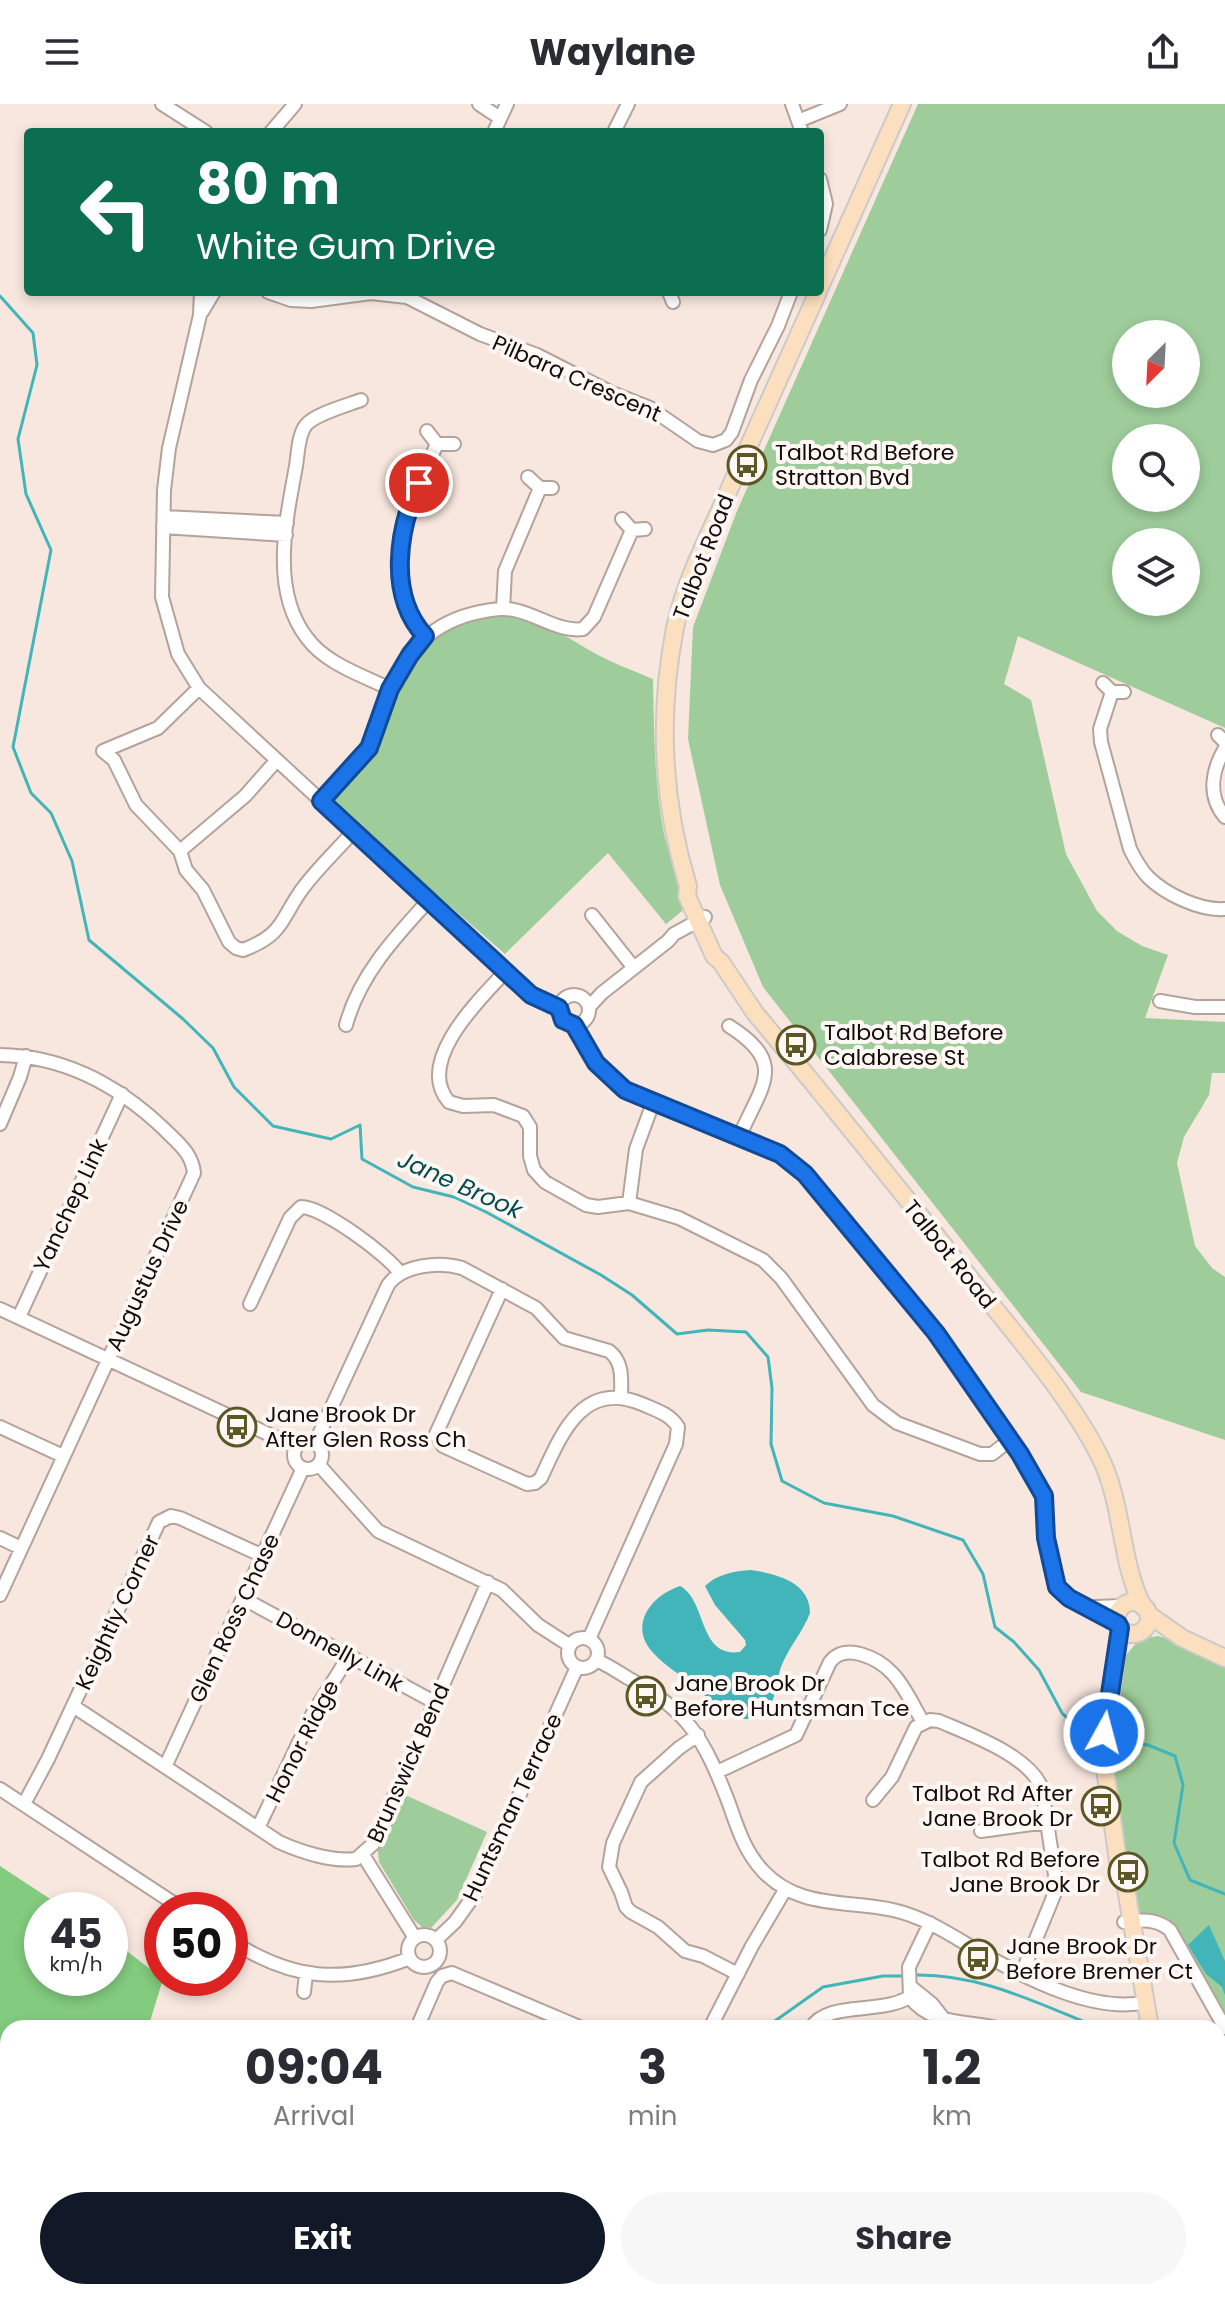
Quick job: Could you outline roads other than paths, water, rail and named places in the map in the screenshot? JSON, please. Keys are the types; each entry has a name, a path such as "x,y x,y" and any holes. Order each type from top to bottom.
{"main road":[{"name":"Talbot Road","path":"824,279 902,104"},
{"name":"Talbot Road","path":"816,296 698,561 676,625 666,686 665,769 671,819 688,886 696,893 703,922 723,952 721,962 755,1013 1017,1337 1091,1441 1117,1501 1135,1608"},
{"path":"1135,1608 1117,1614 1119,1626 1104,1738 1105,1784 1119,1868 1117,1882 1128,1922 1145,2020"},
{"path":"1112,1671 1127,1644 1148,1624 1135,1608"},
{"path":"1135,1608 1182,1638 1225,1658"},
{"path":"1119,1626 1128,1633 1182,1638"}],"street":[{"path":"162,104 200,128"},
{"path":"274,128 295,104"},
{"path":"479,104 500,118"},
{"path":"496,128 507,104"},
{"path":"616,128 628,104"},
{"path":"792,104 800,127 840,104"},
{"path":"201,296 200,315 169,448 164,490 162,597 178,654 199,688 505,972 537,999 561,1004 573,995 587,1004"},
{"path":"200,315 212,296"},
{"name":"Pilbara Crescent","path":"280,296 311,301 333,296"},
{"name":"Pilbara Crescent","path":"395,296 421,303 480,334 537,355 612,393 650,408 698,441 713,445 726,440 732,432 751,380 789,296"},
{"path":"361,400 314,418 304,427 287,529 286,589 297,622 317,650 390,689"},
{"path":"427,431 437,444"},
{"path":"437,444 454,444"},
{"path":"425,636 416,627 406,602 399,571 410,503 437,444"},
{"path":"503,609 505,571 546,488 528,477"},
{"path":"321,801 369,748 390,689 425,636 466,616 503,609 531,614 566,628 583,629 594,617 639,530 622,519"},
{"path":"164,522 287,529"},
{"path":"199,688 149,734 103,751 114,760 136,805 180,851 186,870 203,890 229,942 243,950 282,925 303,887 353,832"},
{"path":"1113,689 1100,729 1101,742 1134,856 1148,877 1163,888 1200,906 1225,909"},
{"path":"1225,748 1213,780 1216,803 1225,817"},
{"path":"180,851 245,796 276,761"},
{"path":"346,1025 355,997 380,958 429,900"},
{"path":"592,915 634,968"},
{"path":"703,922 668,941 587,1004 579,1023 583,1042 596,1063 625,1090 740,1135 780,1154 805,1174 936,1333 1010,1440 1044,1496 1046,1538 1057,1587 1069,1598 1119,1626"},
{"path":"505,972 463,1017 451,1036 441,1070 444,1096 456,1105 494,1105 523,1116 530,1127 530,1156 534,1170 538,1177 557,1189 591,1206 629,1203 679,1218 763,1260 781,1278 873,1405 890,1419 980,1454 992,1454 1010,1440"},
{"path":"1160,1001 1195,1007 1225,1007"},
{"path":"561,1004 563,1020 579,1023"},
{"path":"729,1026 750,1041 763,1056 766,1067 764,1079 740,1135"},
{"name":"Augustus Drive","path":"0,1055 26,1056 76,1070 122,1094 141,1107 186,1151 193,1161 194,1173 0,1595"},
{"path":"0,1124 26,1056"},
{"name":"Yanchep Link","path":"19,1317 122,1094"},
{"path":"629,1203 636,1149 653,1103"},
{"path":"250,1304 290,1218 301,1207 316,1210 385,1255 400,1273"},
{"path":"315,1443 388,1285 400,1273 411,1269 456,1266 542,1313 564,1338 614,1354 620,1365 621,1398"},
{"path":"502,1289 436,1434 443,1446 527,1484 541,1478 570,1419 602,1400 621,1398 666,1414 678,1427 676,1444 589,1639"},
{"path":"0,1309 296,1447"},
{"path":"0,1427 63,1456"},
{"path":"303,1442 315,1443 322,1453 319,1465 311,1469 303,1468 294,1459 296,1447 303,1442"},
{"path":"319,1465 378,1531 510,1595 538,1625 569,1645"},
{"name":"Glen Ross Chase","path":"165,1767 303,1468"},
{"name":"Keightly Corner","path":"24,1804 41,1775 154,1529 164,1518 180,1518 263,1556"},
{"path":"0,1538 21,1548"},
{"name":"Brunswick Bend","path":"73,1706 279,1842 349,1860 363,1855 373,1844 488,1582"},
{"name":"Donnelly Link","path":"244,1599 436,1703"},
{"path":"1088,1607 1135,1608"},
{"path":"580,1638 589,1639 598,1650 596,1660 586,1668 577,1667 569,1660 569,1645 580,1638"},
{"path":"717,1772 796,1735 830,1662 846,1651 854,1652 890,1671 923,1722"},
{"name":"Honor Ridge","path":"258,1828 313,1713 349,1656"},
{"path":"596,1660 677,1709 698,1735 717,1772 744,1846 761,1870 785,1890 817,1902 893,1910 930,1923 1060,1990 1094,2000 1099,1997 1142,1999"},
{"name":"Huntsman Terrace","path":"436,1940 455,1922 475,1894 577,1667"},
{"path":"873,1800 892,1777 916,1727 923,1722 939,1721 994,1747 1031,1770 1042,1789 1055,1875 1054,1895 1022,1973"},
{"path":"698,1735 641,1782 613,1843 609,1867 631,1912 648,1920 685,1951 703,1956 738,1974"},
{"path":"0,1789 157,1892"},
{"path":"981,1831 1047,1822"},
{"path":"363,1855 415,1938"},
{"path":"714,2020 785,1890"},
{"path":"1128,1922 1158,1922 1170,1930 1221,2020"},
{"path":"930,1923 909,1967 911,1991 924,2012 936,2020"},
{"path":"425,1935 436,1940 440,1954 432,1965 419,1966 410,1958 408,1948 415,1938 425,1935"},
{"path":"248,1950 270,1963 306,1974 345,1976 369,1972 410,1958"},
{"path":"420,2020 437,1982 442,1976 452,1973 563,2020"},
{"path":"304,1992 306,1974"},
{"path":"818,2020 828,2014 892,2005 911,1991"}],"water":[{"path":"751,1570 790,1581 809,1602 810,1613 784,1660 770,1705 757,1717 746,1719 719,1708 654,1654 643,1635 643,1623 654,1602 680,1586 689,1593 717,1646 726,1651 740,1652 746,1645 745,1640 715,1605 705,1586 726,1574"},
{"path":"1209,1925 1225,1961 1225,1995 1222,1987 1206,1974 1188,1945"}],"waterway":[{"name":"Jane Brook","path":"0,296 33,333 37,365 18,439 26,494 51,550 13,747 31,793 51,813 72,861 89,940 213,1048 234,1087 273,1126 331,1139 360,1125 362,1159 413,1187 454,1197 486,1212 601,1275 632,1295 677,1334 708,1330 746,1332 768,1357 772,1388 771,1444 782,1481 824,1503 893,1516 963,1540 983,1574 995,1627 1014,1642 1039,1670 1062,1713 1082,1733 1098,1737"},
{"name":"Jane Brook","path":"1109,1740 1148,1745 1175,1756 1183,1785 1174,1843 1190,1880 1225,1894"},
{"path":"915,1975 981,1983 1080,2020"},
{"path":"776,2020 823,1987 883,1976 907,1976"}],"place":[{"name":"Talbot Rd Before Stratton Bvd","path":"747,465"},
{"name":"Talbot Rd Before Calabrese St","path":"796,1045"},
{"name":"Jane Brook Dr After Glen Ross Ch","path":"237,1427"},
{"name":"Jane Brook Dr Before Huntsman Tce","path":"646,1696"},
{"name":"Talbot Rd After Jane Brook Dr","path":"1101,1806"},
{"name":"Talbot Rd Before Jane Brook Dr","path":"1128,1872"},
{"name":"Jane Brook Dr Before Bremer Ct","path":"978,1959"}]}
